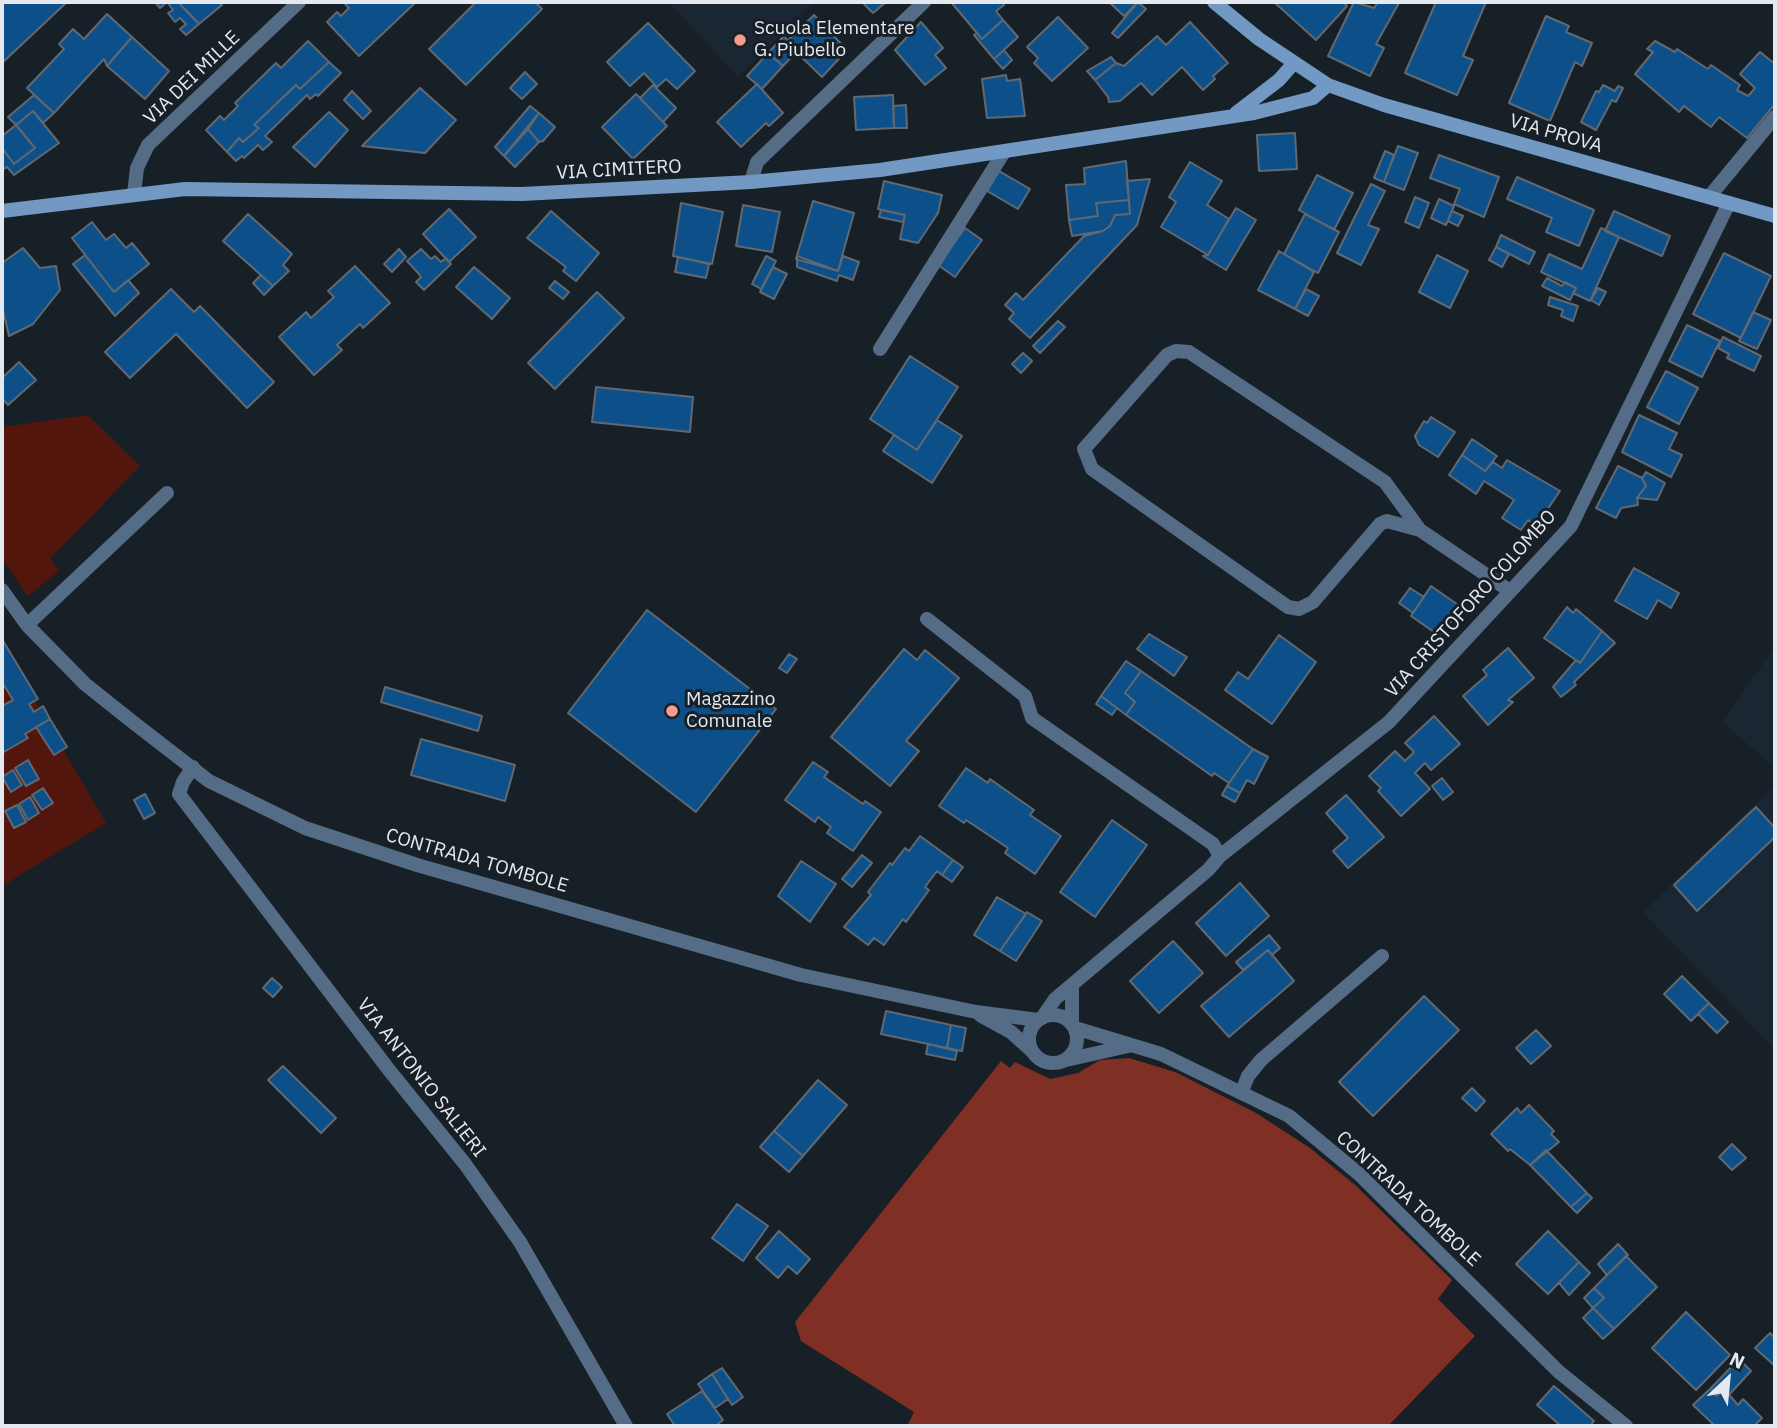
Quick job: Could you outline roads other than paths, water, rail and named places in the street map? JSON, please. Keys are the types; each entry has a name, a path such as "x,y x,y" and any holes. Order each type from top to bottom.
{"street":[{"name":"VIA DEI MILLE","path":"134,194 137,168 148,145 299,2"},
{"path":"751,182 757,162 924,2"},
{"name":"VIA PROVA","path":"1214,2 1293,64 1328,85 1384,105 1775,216"},
{"name":"VIA CIMITERO","path":"1235,114 1264,93 1293,64"},
{"name":"VIA CIMITERO","path":"2,211 185,189 522,194 751,182 880,170 1294,105 1313,98 1328,85"},
{"path":"1709,197 1775,117"},
{"path":"880,349 1004,152"},
{"name":"VIA CRISTOFORO COLOMBO","path":"1040,1019 1047,1007 1209,870 1220,856 1389,722 1571,526 1729,203"},
{"path":"1394,492 1392,505 1380,523 1313,602 1299,609 1288,607 1092,469 1084,449 1167,355 1176,351 1189,352 1385,482 1394,492 1420,530"},
{"path":"27,625 167,492"},
{"path":"1380,523 1402,523 1420,530 1510,591"},
{"name":"CONTRADA TOMBOLE","path":"2,590 27,625 85,684 209,781 305,828 417,865 801,975 976,1012 1040,1019"},
{"path":"927,618 1025,696 1032,718 1213,844 1220,856"},
{"name":"VIA ANTONIO SALIERI","path":"192,768 179,794 389,1070 465,1164 520,1242 626,1426"},
{"path":"1242,1091 1248,1076 1261,1060 1382,956"},
{"path":"1072,985 1077,1043 1064,1060 1050,1063 1032,1051 1029,1038 1040,1019 1058,1016 1074,1026"},
{"name":"CONTRADA TOMBOLE","path":"976,1012 1011,1032 1032,1051"},
{"name":"CONTRADA TOMBOLE","path":"1074,1026 1161,1054 1289,1116 1359,1174 1559,1372 1626,1426"},
{"name":"CONTRADA TOMBOLE","path":"1064,1060 1111,1048 1134,1046"}],"place":[{"name":"Scuola Elementare G. Piubello","path":"740,40"},
{"name":"Magazzino Comunale","path":"672,711"}]}
